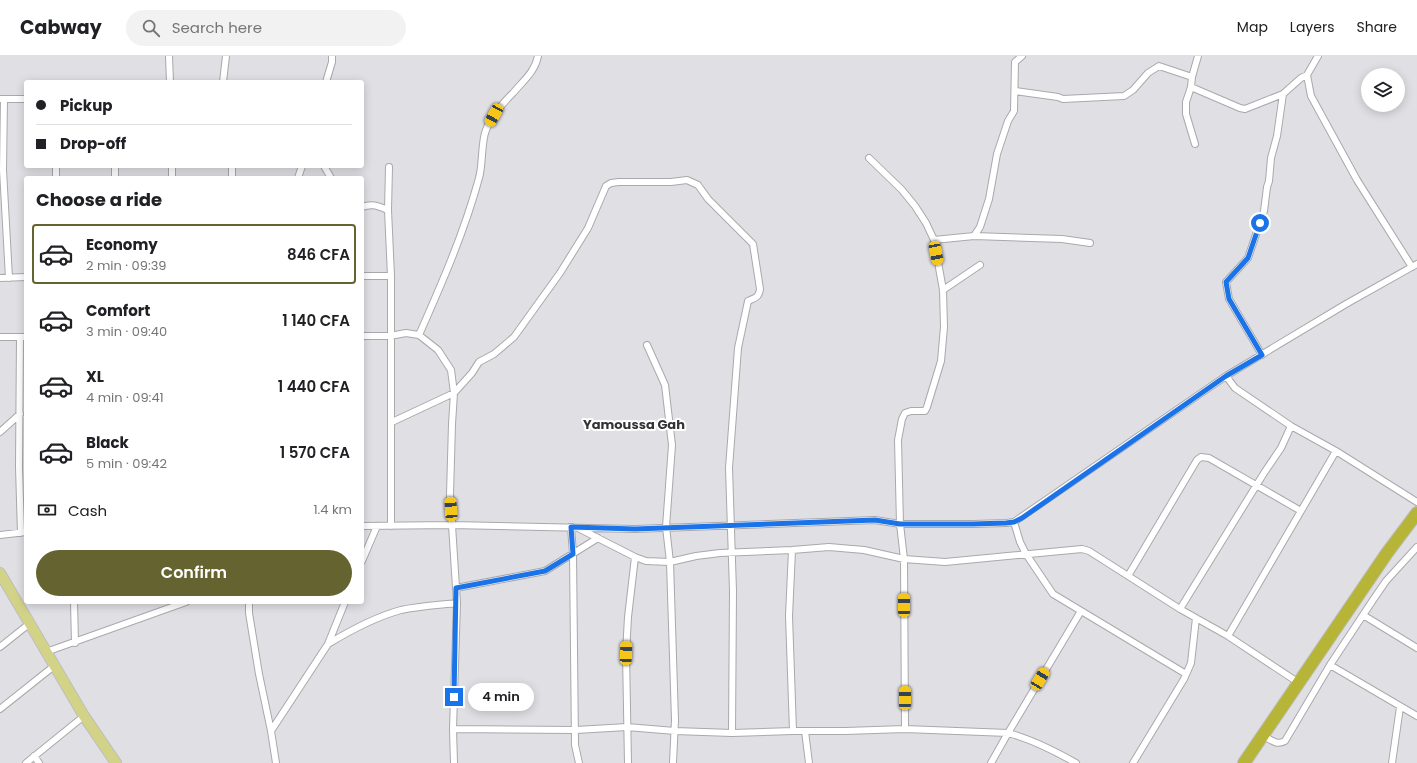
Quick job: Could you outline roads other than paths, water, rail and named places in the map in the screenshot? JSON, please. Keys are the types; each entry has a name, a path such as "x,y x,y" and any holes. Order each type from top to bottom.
{"highway":[{"path":"1244,763 1387,554 1417,513"}],"main road":[{"path":"1,577 84,716 116,763"}],"street":[{"path":"169,56 170,80"},
{"path":"223,80 226,56"},
{"path":"327,80 332,62 332,56"},
{"path":"419,335 457,248 469,211 480,176 485,130 494,115 512,93 529,76 537,62 538,56"},
{"path":"974,236 980,227 989,199 996,154 1008,121 1014,111 1015,62 1022,56"},
{"path":"1195,144 1186,114 1186,102 1198,56"},
{"path":"364,526 452,525 635,529 875,520 900,524 973,524 1014,522 1226,376 1414,265 1357,180 1311,96 1307,75 1315,57"},
{"path":"1015,91 1063,99 1124,96 1133,90 1148,73 1159,66 1192,78"},
{"path":"1191,87 1245,109 1283,94 1301,78 1307,75"},
{"path":"1262,355 1229,299 1226,282 1248,258 1264,211 1271,158 1277,136 1283,94"},
{"path":"9,278 3,170 2,99 24,99"},
{"path":"869,158 902,190 926,223 934,240 943,290 944,327 941,361 927,407 924,411 911,411 905,413 902,419 898,440 900,524 904,559 905,729"},
{"path":"389,167 388,210 391,276 390,336 392,422 391,526"},
{"path":"392,422 454,392 472,373 479,362 494,354 514,337 560,273 588,228 606,186 611,183 619,182 671,182 687,180 698,185 708,199 753,244 760,289 760,294 748,301 738,348 729,468 733,591 732,733"},
{"path":"364,207 374,205 388,210"},
{"path":"934,240 974,236 1062,239 1090,243"},
{"path":"943,290 980,265"},
{"path":"364,276 391,276"},
{"path":"0,278 24,278"},
{"path":"364,336 390,336 406,333 419,335 438,350 451,370 454,392 450,494 457,603 453,728 454,763"},
{"path":"0,337 23,337 23,401 20,414 23,467 23,532 0,536"},
{"path":"647,345 665,385 672,445 666,527 670,562 675,731 673,763"},
{"path":"1226,376 1235,388 1291,426 1336,451 1417,502"},
{"path":"0,432 20,414"},
{"path":"1180,609 1256,485 1281,448 1291,426"},
{"path":"1228,636 1336,451"},
{"path":"1128,576 1197,460 1201,457 1209,458 1301,511"},
{"path":"1014,522 1020,542 1026,554 1053,594 1186,674"},
{"path":"364,556 377,526"},
{"path":"571,527 573,554 575,745 579,763"},
{"path":"579,528 635,557 646,561 670,562 696,556 732,552 839,547 864,550 904,559 945,562 1082,549 1088,551 1180,609 1228,636 1299,682"},
{"path":"456,588 545,571 598,538"},
{"path":"1262,735 1275,743 1284,741 1330,666 1386,581 1417,547"},
{"path":"792,550 789,616 793,731"},
{"path":"628,763 626,682 628,617 635,557"},
{"path":"328,644 350,630 367,622 401,610 457,603"},
{"path":"74,604 75,643"},
{"path":"46,652 75,643 181,604"},
{"path":"249,604 249,613 259,674 276,763"},
{"path":"271,731 328,644 344,604"},
{"path":"991,763 1081,611"},
{"path":"1363,615 1417,648"},
{"path":"1134,763 1191,663 1196,618"},
{"path":"0,647 29,624"},
{"path":"0,709 54,666"},
{"path":"1330,666 1369,687 1417,716"},
{"path":"1392,763 1400,707"},
{"path":"26,763 84,716"},
{"path":"453,728 576,730 627,727 675,731 732,733 905,729 1008,732 1052,750 1076,763"},
{"path":"804,731 809,763"},
{"path":"34,756 39,763"}],"district":[{"name":"Yamoussa Gah","path":"634,424"}]}
